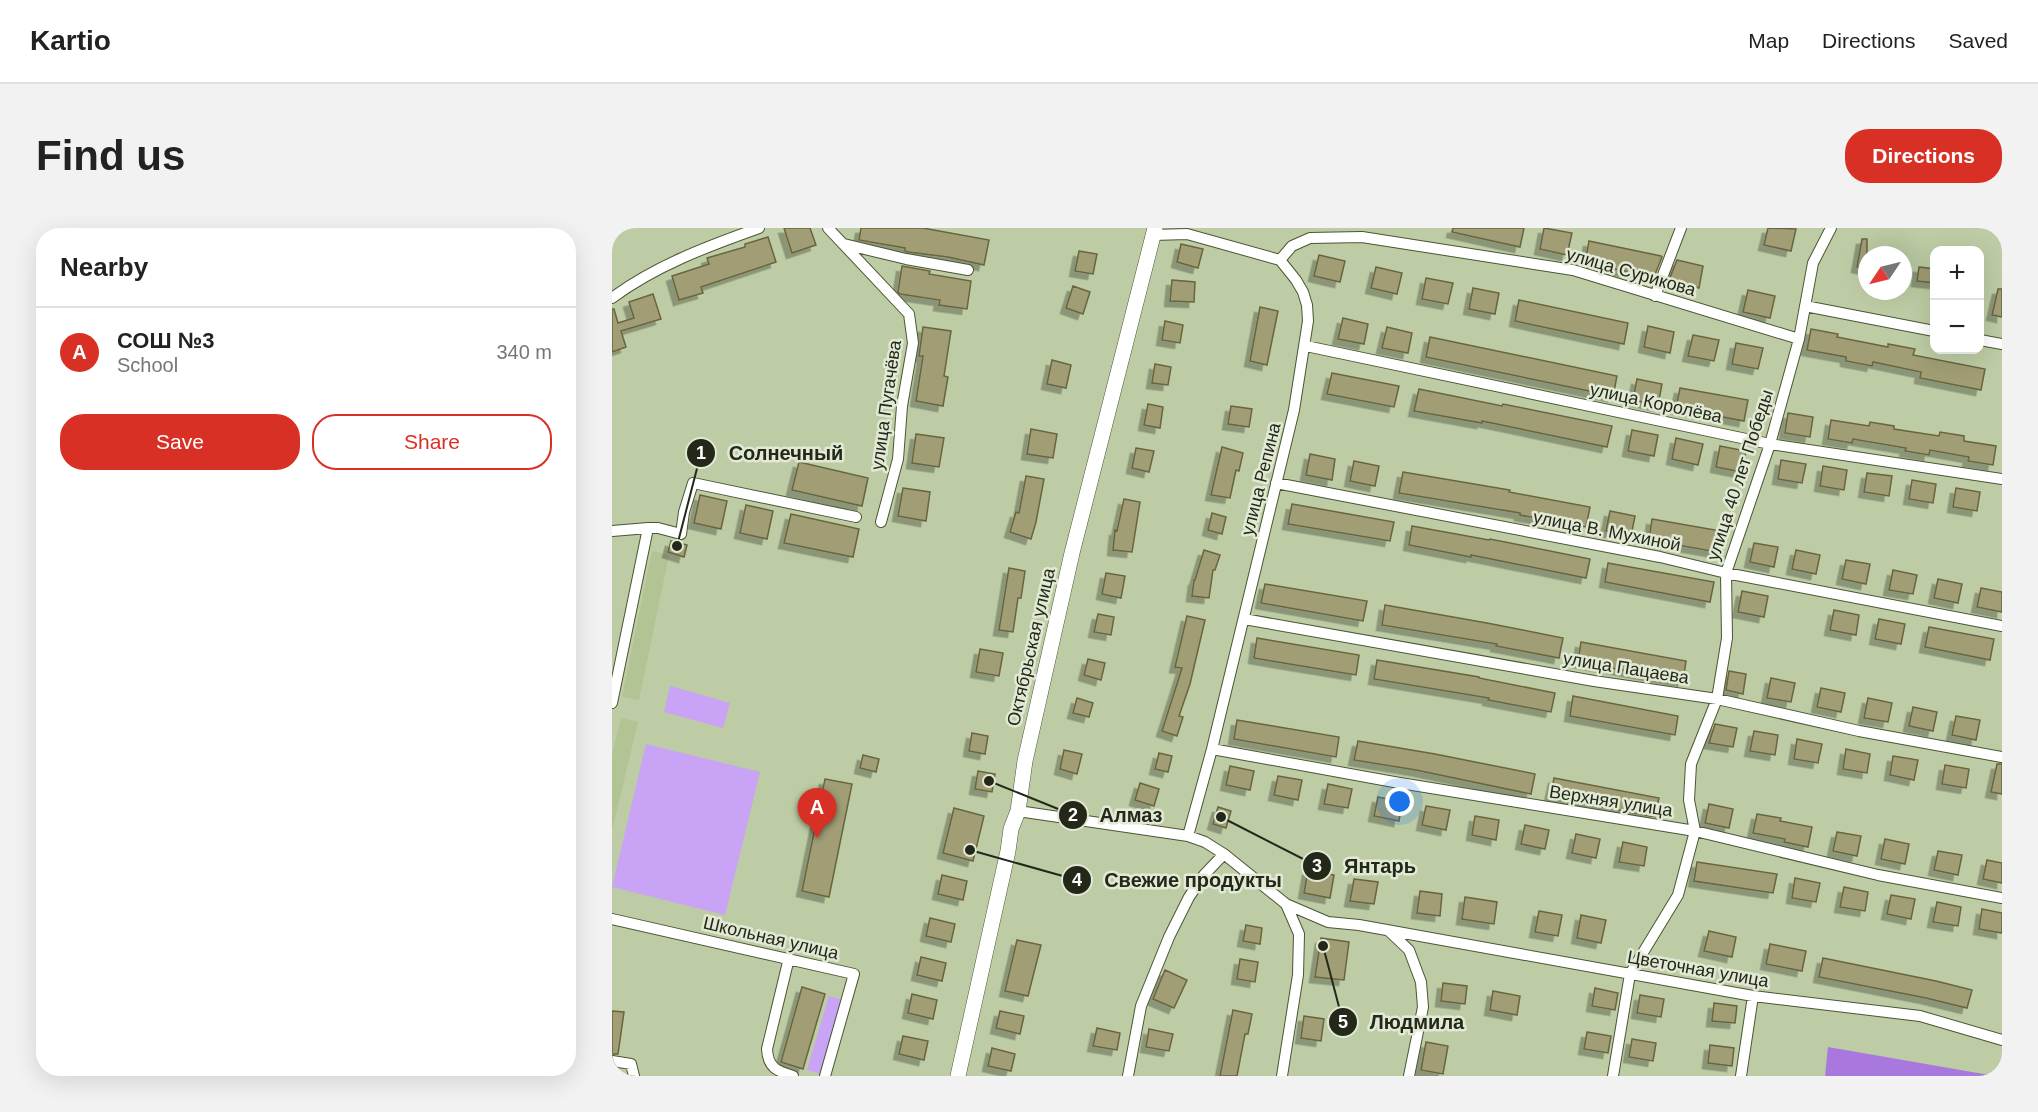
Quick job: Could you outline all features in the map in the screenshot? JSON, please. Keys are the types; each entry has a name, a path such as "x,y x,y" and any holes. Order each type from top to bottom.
{"main road":[{"name":"Октябрьская улица","path":"958,1076 1011,829 1018,811 1026,761 1072,553 1154,231"}],"street":[{"path":"612,298 627,287 703,248 759,228"},
{"name":"улица Пугачёва","path":"828,228 909,314 913,343 902,406 898,459 881,522"},
{"path":"1655,296 1681,228"},
{"name":"улица 40 лет Победы","path":"1613,1076 1630,974 1678,895 1695,831 1689,800 1691,764 1718,699 1727,638 1726,573 1770,444 1799,339 1814,263 1831,228"},
{"path":"1154,231 1186,234 1280,260"},
{"name":"улица Сурикова","path":"1280,260 1293,246 1311,238 1362,237 1573,270 1799,339"},
{"path":"844,244 906,259 968,270"},
{"name":"улица Репина","path":"1188,836 1244,619 1294,410 1306,346 1307,305 1296,280 1280,260"},
{"path":"1805,306 1930,330"},
{"path":"1984,341 2002,344"},
{"name":"улица Королёва","path":"1306,346 1770,444 2002,479"},
{"path":"612,531 658,528 681,534 693,483 856,517"},
{"name":"улица В. Мухиной","path":"1276,483 2002,626"},
{"path":"613,695 648,528"},
{"name":"улица Пацаева","path":"1244,619 1594,681 1718,699 1859,731 2002,757"},
{"name":"Верхняя улица","path":"1212,749 1394,782 1695,831 1878,875 2002,898"},
{"path":"1018,811 1188,836 1205,842 1224,854 1286,904 1299,934 1298,975 1282,1076"},
{"path":"1128,1076 1141,1006 1169,937 1189,897 1204,875 1224,854"},
{"name":"Цветочная улица","path":"1286,904 1328,922 1359,925 1754,996 1920,1016 2002,1040"},
{"name":"Школьная улица","path":"612,919 854,974 825,1076"},
{"path":"1388,931 1409,950 1421,982 1423,1007 1409,1076"},
{"path":"765,1076 769,1063 767,1049 789,958"},
{"path":"1741,1076 1754,996"},
{"path":"612,1061 631,1064 634,1076"},
{"path":"769,1063 777,1071 793,1076"}],"shaded area":[{"path":"652,551 669,555 639,700 622,697"},
{"path":"670,686 730,703 723,728 664,712"},
{"path":"621,718 638,722 612,830 612,755"},
{"path":"646,744 760,772 725,915 612,887"},
{"path":"829,996 843,1000 821,1074 807,1070"},
{"path":"1828,1047 1995,1076 1825,1076"}],"building":[{"path":"784,228 810,228 816,245 792,253"},
{"path":"861,228 923,228 989,240 984,265 948,257 908,252 905,248 859,240"},
{"path":"1453,228 1524,228 1520,247 1452,232"},
{"path":"1544,228 1572,233 1567,255 1540,249"},
{"path":"1768,228 1796,229 1791,251 1764,245"},
{"path":"768,237 776,262 701,287 703,293 679,300 672,276 709,264 707,258 745,247 745,244"},
{"path":"1862,239 1867,239 1867,246 1861,246"},
{"path":"1589,241 1662,257 1654,277 1585,263"},
{"path":"1181,244 1203,249 1198,268 1177,262"},
{"path":"1079,251 1097,254 1093,274 1075,271"},
{"path":"1319,255 1345,261 1340,282 1314,276"},
{"path":"1677,260 1703,266 1699,288 1669,280"},
{"path":"902,266 930,271 929,274 971,281 967,309 939,305 940,300 900,294 898,292"},
{"path":"1376,267 1402,273 1397,294 1371,288"},
{"path":"1919,267 1930,268 1930,282 1917,281"},
{"path":"1426,278 1453,283 1448,304 1422,299"},
{"path":"1172,280 1195,282 1194,302 1170,301"},
{"path":"1073,286 1090,292 1083,314 1066,308"},
{"path":"1473,288 1499,293 1495,314 1469,309"},
{"path":"1998,289 2002,289 2002,317 1992,315"},
{"path":"1748,290 1775,296 1770,318 1743,312"},
{"path":"653,294 661,319 621,331 626,347 612,352 612,309 614,309 618,323 634,318 629,302"},
{"path":"1519,300 1628,323 1624,344 1515,321"},
{"path":"1260,307 1278,311 1267,365 1250,361"},
{"path":"1343,318 1368,324 1364,344 1338,339"},
{"path":"1165,321 1183,325 1180,343 1162,340"},
{"path":"1648,326 1674,332 1670,353 1644,347"},
{"path":"923,327 951,331 944,376 948,377 943,406 916,401 923,356 919,356"},
{"path":"1387,327 1412,333 1408,353 1382,348"},
{"path":"1811,329 1838,334 1837,337 1888,347 1888,344 1915,349 1913,355 1985,369 1981,390 1920,378 1921,372 1873,362 1872,366 1846,361 1846,357 1807,350"},
{"path":"1693,335 1719,340 1714,361 1688,356"},
{"path":"1430,337 1617,376 1613,396 1426,357"},
{"path":"1736,343 1763,348 1758,369 1732,364"},
{"path":"1052,360 1071,365 1066,388 1047,384"},
{"path":"1155,364 1171,367 1168,385 1152,383"},
{"path":"1332,373 1399,386 1394,407 1327,394"},
{"path":"1637,379 1662,384 1658,405 1633,400"},
{"path":"1680,388 1748,400 1744,421 1676,408"},
{"path":"1419,389 1612,426 1607,447 1482,421 1482,423 1414,411"},
{"path":"1148,404 1163,407 1160,428 1144,425"},
{"path":"1231,406 1252,409 1249,427 1228,424"},
{"path":"1788,413 1813,417 1810,437 1785,433"},
{"path":"1831,420 1869,426 1870,422 1894,426 1894,429 1939,436 1940,432 1964,436 1964,441 1996,446 1993,465 1968,461 1969,457 1930,450 1929,455 1905,451 1906,448 1853,439 1852,443 1828,439"},
{"path":"1031,429 1057,434 1053,458 1027,454"},
{"path":"1632,430 1658,435 1654,456 1628,451"},
{"path":"916,434 944,438 939,467 912,463"},
{"path":"1676,438 1703,444 1698,465 1672,459"},
{"path":"1720,446 1746,451 1742,472 1716,467"},
{"path":"1222,447 1243,453 1239,471 1236,470 1230,498 1211,495"},
{"path":"1136,448 1154,451 1149,472 1132,468"},
{"path":"1310,454 1335,459 1332,480 1306,475"},
{"path":"1781,460 1806,464 1802,483 1778,479"},
{"path":"1354,461 1379,466 1375,486 1350,481"},
{"path":"799,462 868,478 862,506 792,490"},
{"path":"1823,466 1847,470 1844,490 1820,486"},
{"path":"1403,472 1510,490 1509,492 1590,507 1586,527 1520,515 1520,513 1399,493"},
{"path":"1867,473 1892,476 1889,496 1864,492"},
{"path":"1026,476 1044,479 1031,539 1010,532 1016,512 1019,513"},
{"path":"1912,480 1936,484 1933,503 1909,499"},
{"path":"903,488 930,492 926,521 898,516"},
{"path":"1956,488 1980,492 1977,511 1953,507"},
{"path":"700,495 727,501 721,529 694,523"},
{"path":"1124,499 1140,502 1132,552 1113,550 1115,530 1117,531"},
{"path":"1292,504 1394,522 1390,541 1288,524"},
{"path":"746,505 773,511 767,539 740,533"},
{"path":"1610,511 1635,516 1631,536 1606,531"},
{"path":"1212,513 1226,517 1222,534 1208,530"},
{"path":"791,514 859,529 853,557 784,543"},
{"path":"1652,519 1721,531 1717,552 1649,540"},
{"path":"1412,526 1590,559 1586,578 1409,545"},
{"path":"671,541 687,545 684,557 668,552"},
{"path":"1754,543 1778,547 1774,567 1750,562"},
{"path":"1204,550 1220,555 1215,570 1213,570 1209,598 1192,596 1194,580"},
{"path":"1796,550 1820,555 1816,574 1792,569"},
{"path":"1846,560 1870,564 1866,584 1842,579"},
{"path":"1608,563 1714,582 1710,602 1605,582"},
{"path":"1009,568 1025,571 1013,632 999,630"},
{"path":"1893,570 1917,575 1913,594 1889,590"},
{"path":"1106,573 1125,576 1121,598 1102,594"},
{"path":"1938,579 1962,584 1958,603 1934,598"},
{"path":"1265,584 1367,601 1363,621 1261,603"},
{"path":"1981,588 2002,592 2002,612 1977,607"},
{"path":"1742,591 1768,596 1764,617 1738,612"},
{"path":"1385,605 1563,638 1559,658 1496,646 1497,644 1382,625"},
{"path":"1834,610 1859,615 1856,635 1830,630"},
{"path":"1098,614 1114,617 1111,635 1094,632"},
{"path":"1187,616 1205,620 1190,684 1179,716 1183,717 1177,736 1162,731 1182,668 1175,667"},
{"path":"1879,619 1905,624 1901,644 1875,639"},
{"path":"1929,627 1994,639 1990,660 1925,647"},
{"path":"1257,638 1359,655 1356,675 1254,658"},
{"path":"1581,642 1686,661 1683,681 1578,662"},
{"path":"980,649 1003,653 999,676 976,672"},
{"path":"1088,659 1105,663 1101,680 1084,675"},
{"path":"1377,660 1479,677 1555,693 1551,712 1488,700 1489,698 1374,679"},
{"path":"1729,671 1746,674 1743,694 1726,690"},
{"path":"1771,678 1795,683 1791,702 1767,698"},
{"path":"1821,688 1845,693 1841,712 1817,707"},
{"path":"1573,696 1678,716 1675,735 1570,716"},
{"path":"1077,698 1093,703 1089,717 1073,713"},
{"path":"1868,698 1892,703 1888,722 1864,718"},
{"path":"1913,707 1937,712 1933,731 1909,726"},
{"path":"1956,716 1980,720 1976,740 1952,735"},
{"path":"1237,720 1339,737 1336,757 1234,739"},
{"path":"1715,724 1737,728 1733,747 1709,743"},
{"path":"1754,731 1778,735 1775,755 1750,751"},
{"path":"972,733 988,736 985,754 969,751"},
{"path":"1797,739 1822,744 1818,763 1794,759"},
{"path":"1358,741 1535,774 1531,794 1416,770 1354,760"},
{"path":"1846,749 1870,754 1867,773 1843,769"},
{"path":"1064,750 1082,754 1077,774 1060,769"},
{"path":"1159,753 1172,756 1168,772 1155,769"},
{"path":"863,755 879,759 876,772 860,768"},
{"path":"1893,756 1918,760 1914,780 1890,775"},
{"path":"1997,764 2002,764 2002,794 1991,792"},
{"path":"1945,765 1969,769 1966,788 1942,784"},
{"path":"1230,766 1254,771 1250,790 1226,785"},
{"path":"978,771 995,774 992,792 975,789"},
{"path":"1278,776 1302,780 1298,800 1274,795"},
{"path":"1554,778 1659,798 1655,817 1550,797"},
{"path":"825,779 852,784 829,897 802,891"},
{"path":"1140,783 1159,789 1154,806 1135,800"},
{"path":"1328,784 1352,789 1348,808 1324,804"},
{"path":"1378,797 1402,802 1399,821 1374,816"},
{"path":"1709,804 1733,809 1729,828 1705,823"},
{"path":"1426,806 1450,810 1446,830 1422,825"},
{"path":"1218,807 1231,811 1226,828 1213,824"},
{"path":"954,808 984,816 973,861 943,853"},
{"path":"1757,814 1812,827 1808,847 1784,842 1785,839 1753,833"},
{"path":"1475,816 1499,820 1496,840 1472,835"},
{"path":"1525,825 1549,830 1545,849 1521,844"},
{"path":"1837,832 1861,836 1857,856 1833,851"},
{"path":"1576,834 1600,839 1596,858 1572,853"},
{"path":"1885,839 1909,844 1905,864 1881,859"},
{"path":"1623,842 1647,847 1644,866 1619,862"},
{"path":"1938,851 1962,855 1958,875 1934,870"},
{"path":"1987,860 2002,863 2002,883 1983,879"},
{"path":"1697,862 1777,874 1773,893 1694,881"},
{"path":"1308,870 1334,875 1330,898 1304,893"},
{"path":"942,875 967,881 963,900 938,894"},
{"path":"1795,878 1820,883 1816,902 1792,898"},
{"path":"1354,879 1378,882 1374,904 1350,901"},
{"path":"1844,887 1868,892 1865,911 1840,907"},
{"path":"1420,891 1442,894 1440,916 1417,913"},
{"path":"1891,895 1915,899 1911,919 1887,914"},
{"path":"1465,897 1497,902 1494,924 1462,919"},
{"path":"1937,902 1961,907 1958,926 1933,922"},
{"path":"1982,909 2002,913 2002,933 1979,929"},
{"path":"1539,911 1562,915 1558,936 1535,932"},
{"path":"1581,915 1606,920 1601,943 1577,938"},
{"path":"930,918 955,924 951,942 926,936"},
{"path":"1246,925 1262,928 1260,944 1243,941"},
{"path":"1709,931 1736,937 1732,957 1704,951"},
{"path":"1321,938 1349,942 1344,980 1315,977"},
{"path":"1017,940 1041,945 1028,996 1005,991"},
{"path":"1770,944 1806,951 1802,971 1766,964"},
{"path":"921,957 946,963 942,981 917,975"},
{"path":"1823,958 1972,990 1967,1008 1819,977"},
{"path":"1240,959 1258,962 1255,982 1237,979"},
{"path":"1165,970 1187,980 1174,1008 1153,999"},
{"path":"1443,983 1467,986 1465,1004 1441,1001"},
{"path":"802,987 825,994 803,1069 781,1062"},
{"path":"1595,988 1618,993 1615,1010 1592,1006"},
{"path":"1493,991 1520,996 1517,1015 1490,1010"},
{"path":"912,994 937,1000 933,1019 908,1013"},
{"path":"1640,995 1664,999 1661,1017 1637,1013"},
{"path":"1714,1003 1737,1006 1735,1023 1712,1021"},
{"path":"1233,1010 1252,1014 1248,1034 1245,1034 1237,1076 1220,1076"},
{"path":"612,1011 624,1012 618,1054 612,1054"},
{"path":"1000,1011 1024,1016 1020,1034 996,1028"},
{"path":"1304,1016 1324,1019 1321,1041 1301,1038"},
{"path":"1097,1028 1120,1033 1117,1050 1093,1046"},
{"path":"1149,1029 1173,1034 1169,1051 1146,1047"},
{"path":"1587,1032 1611,1036 1608,1053 1584,1049"},
{"path":"903,1036 928,1041 924,1060 899,1054"},
{"path":"1632,1039 1656,1043 1653,1061 1629,1057"},
{"path":"1426,1042 1448,1046 1443,1074 1421,1070"},
{"path":"1710,1045 1734,1048 1732,1066 1708,1063"},
{"path":"992,1048 1015,1054 1011,1071 988,1066"}],"place":[{"name":"Солнечный","path":"677,546"},
{"name":"Алмаз","path":"989,781"},
{"name":"Янтарь","path":"1221,817"},
{"name":"СОШ №3","path":"817,838"},
{"name":"Свежие продукты","path":"970,850"},
{"name":"Людмила","path":"1323,946"}]}
